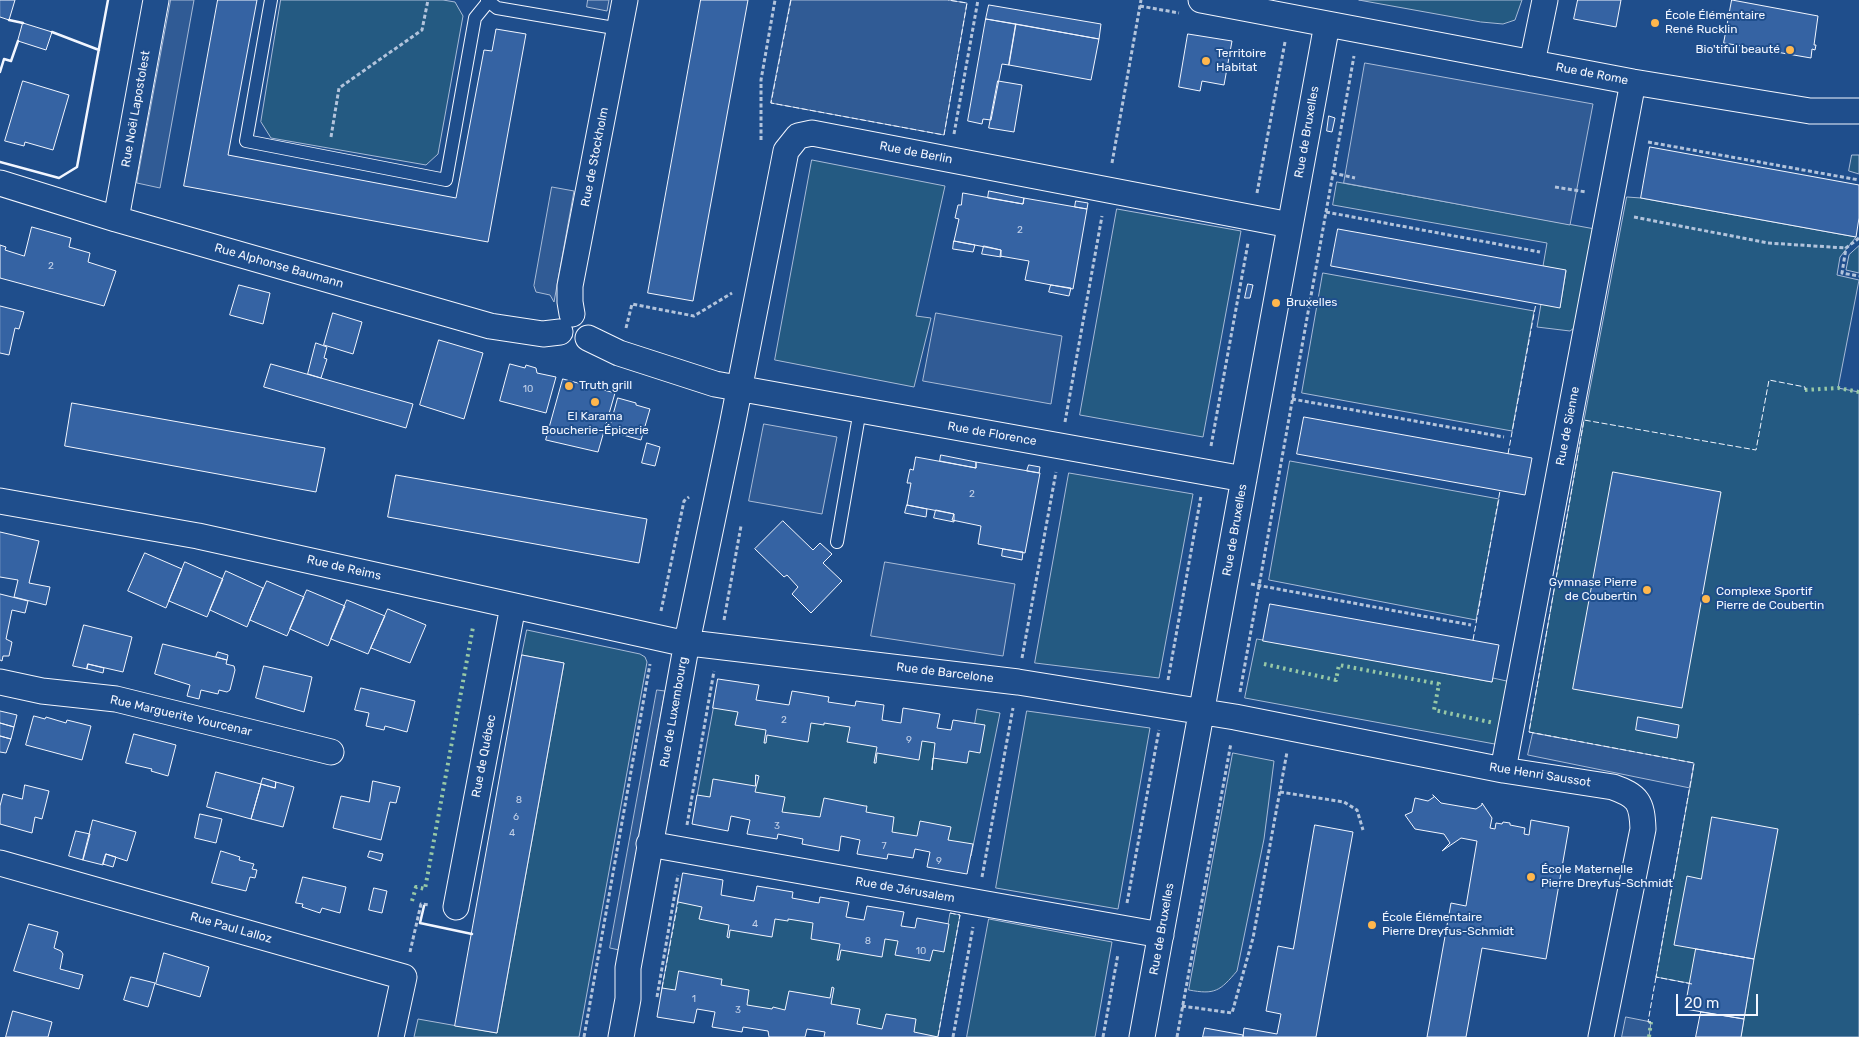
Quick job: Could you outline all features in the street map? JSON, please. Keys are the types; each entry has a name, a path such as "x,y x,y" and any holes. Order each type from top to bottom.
{"street":[{"name":"Rue Noël Lapostolest","path":"116,219 156,0"},
{"name":"Rue de Stockholm","path":"566,323 570,302 570,286 625,0"},
{"path":"1532,63 1545,0"},
{"name":"Rue de Rome","path":"1215,1 1633,82 1810,110 1859,111"},
{"name":"Rue de Bruxelles","path":"1142,1037 1327,24"},
{"name":"Rue de Sienne","path":"1503,770 1633,82"},
{"name":"Rue de Berlin","path":"786,151 798,136 812,133 1290,225"},
{"path":"566,323 563,338 569,343 576,345 583,343 588,338 619,353 715,384 740,388 786,151"},
{"name":"Rue Alphonse Baumann","path":"0,182 116,219 490,326 543,334 566,323"},
{"name":"Rue de Florence","path":"740,388 1244,479"},
{"name":"Rue de Luxembourg","path":"621,1037 628,999 628,968 687,642 740,388"},
{"name":"Rue de Reims","path":"0,501 198,536 673,641 687,642"},
{"name":"Rue de Québec","path":"456,907 513,606"},
{"name":"Rue de Barcelone","path":"687,642 1018,682 1202,712"},
{"name":"Rue Marguerite Yourcenar","path":"0,682 42,691 116,698 331,752"},
{"name":"Rue Henri Saussot","path":"1202,712 1503,770 1613,787 1627,792 1637,799 1642,809 1643,829 1601,1037"},
{"name":"Rue de Jérusalem","path":"650,844 1161,935"},
{"name":"Rue Paul Lalloz","path":"0,862 404,977 391,1037"}],"lane":[{"path":"271,0 246,141 446,180 475,18 488,1 497,8 620,29"},
{"path":"837,542 860,410"}],"path":[{"path":"327,157 340,88 422,30 428,0"},
{"path":"760,142 761,80 775,0"},
{"path":"950,159 978,0"},
{"path":"953,1037 1141,0"},
{"path":"1176,1037 1358,30"},
{"path":"1103,1037 1283,53"},
{"path":"760,142 766,136"},
{"path":"1622,138 1859,180"},
{"path":"760,142 786,151"},
{"path":"1333,173 1355,178"},
{"path":"1247,191 1257,193"},
{"path":"1326,212 1540,252"},
{"path":"1608,212 1768,243 1846,248 1859,238"},
{"path":"1846,248 1842,273 1859,276"},
{"path":"619,353 632,304 694,316 734,292 732,302"},
{"path":"1292,398 1504,437"},
{"path":"656,1002 742,519"},
{"path":"1226,580 1471,625"},
{"path":"1182,1006 1232,1013 1253,938 1291,728"},
{"path":"1280,792 1344,802 1357,810 1363,830"},
{"path":"416,928 421,904"}],"shaded area":[{"path":"171,0 194,0 160,188 137,183"},
{"path":"281,0 443,0 455,2 463,16 438,154 426,165 271,138 261,122"},
{"path":"588,0 609,0 607,11 587,7"},
{"path":"791,0 948,0 967,3 944,135 771,103"},
{"path":"1359,0 1522,0 1515,20 1503,24 1481,22"},
{"path":"1365,63 1593,104 1570,225 1344,183"},
{"path":"1852,155 1859,155 1859,174 1849,171"},
{"path":"812,160 945,186 916,316 931,318 914,387 775,360"},
{"path":"1337,182 1595,229 1578,325 1570,331 1537,327 1541,304 1560,307 1566,271 1543,266 1547,243 1333,205"},
{"path":"552,187 574,191 554,302 550,295 536,292 534,286"},
{"name":"Complexe Sportif Pierre de Coubertin","path":"1627,197 1856,237 1840,257 1837,275 1859,280 1838,388 1859,392 1859,1037 1741,1037 1748,994 1656,977 1694,764 1529,732 1584,420"},
{"path":"1117,209 1241,231 1203,437 1080,415"},
{"path":"1859,246 1859,273 1846,270 1849,255"},
{"path":"1323,273 1534,311 1512,431 1302,393"},
{"path":"936,313 1062,336 1051,404 923,381"},
{"path":"764,424 837,437 822,514 749,501"},
{"path":"1290,461 1499,499 1476,620 1269,580"},
{"path":"1069,473 1193,494 1159,678 1035,663"},
{"path":"885,562 1015,584 1003,656 871,636"},
{"path":"527,630 640,654 645,657 647,662 579,1037 414,1037 418,1019 497,1033 564,663 522,655"},
{"path":"1257,639 1492,682 1493,678 1511,682 1500,745 1245,698"},
{"path":"657,690 665,691 619,950 610,948"},
{"path":"715,701 972,740 977,709 1000,713 971,856 696,804"},
{"path":"1027,711 1150,728 1118,909 996,888"},
{"path":"1533,733 1694,763 1690,788 1528,755"},
{"path":"1233,753 1274,761 1264,839 1237,971 1226,983 1216,990 1205,992 1189,990"},
{"path":"679,895 945,941 950,913 960,915 938,1037 881,1037 661,996"},
{"path":"989,919 1112,942 1095,1037 967,1037"},
{"path":"1626,1017 1651,1022 1649,1037 1622,1037"}],"building":[{"path":"0,0 15,0 9,20 0,17"},
{"path":"218,0 257,0 228,155 456,198 484,50 492,51 496,29 526,34 488,242 184,186"},
{"path":"701,0 748,0 693,301 648,293"},
{"path":"1578,0 1621,0 1616,27 1574,19"},
{"path":"1732,0 1818,16 1814,45 1816,45 1815,50 1812,49 1811,58 1724,43"},
{"path":"989,5 1101,24 1099,39 986,19"},
{"path":"986,19 1016,24 1009,65 1002,64 991,120 983,119 982,124 968,121"},
{"path":"23,23 52,32 46,50 18,41"},
{"path":"1016,24 1099,39 1091,80 1009,65"},
{"name":"Territoire Habitat","path":"1188,34 1232,41 1224,85 1202,81 1200,91 1179,87"},
{"path":"23,81 69,95 53,150 25,142 24,146 5,141"},
{"path":"998,81 1022,85 1014,132 989,128"},
{"path":"1329,116 1335,118 1332,132 1327,131"},
{"path":"1650,147 1859,185 1859,218 1856,237 1641,198"},
{"path":"989,191 1024,198 1023,204 988,198"},
{"path":"963,193 1023,204 1024,198 1087,209 1073,289 1025,280 1029,261 1000,256 1001,250 954,241 959,219 955,218 958,205 961,205"},
{"path":"1076,201 1088,203 1087,209 1075,207"},
{"path":"32,227 71,238 69,247 90,253 88,262 116,271 104,306 0,278 0,245 6,247 5,250 24,256"},
{"path":"1338,229 1566,270 1560,308 1331,266"},
{"path":"954,241 975,245 973,252 953,249"},
{"path":"984,246 1001,250 1001,257 982,254"},
{"path":"1248,284 1253,285 1250,298 1245,298"},
{"path":"239,285 270,293 263,324 230,315"},
{"path":"1051,285 1071,288 1069,296 1049,292"},
{"path":"0,306 24,312 19,329 15,328 9,355 0,353"},
{"path":"333,313 362,322 353,354 324,345"},
{"path":"439,340 483,353 464,419 420,405"},
{"path":"316,343 327,347 324,358 327,359 321,378 308,374"},
{"path":"271,364 413,404 406,428 264,387"},
{"path":"510,364 525,368 526,365 536,368 537,373 556,377 546,413 500,401"},
{"path":"563,379 615,393 598,452 546,440"},
{"path":"618,398 650,409 641,440 609,431"},
{"path":"72,403 325,448 316,492 65,446"},
{"path":"1304,417 1532,458 1525,495 1297,454"},
{"path":"647,443 660,447 655,466 642,463"},
{"path":"941,455 976,462 976,468 940,461"},
{"path":"916,457 976,468 976,462 1040,473 1025,553 978,544 981,526 952,520 954,514 907,505 911,483 907,483 910,469 913,470"},
{"path":"1029,465 1040,467 1039,473 1027,471"},
{"name":"Gymnase Pierre de Coubertin","path":"1613,472 1721,492 1682,708 1573,689"},
{"path":"396,475 647,519 639,563 388,517"},
{"path":"907,505 927,509 926,517 905,513"},
{"path":"936,510 954,514 954,522 934,518"},
{"path":"783,521 813,550 820,543 832,554 823,563 842,581 811,613 792,594 798,587 787,575 784,577 755,549"},
{"path":"0,532 39,541 29,583 50,587 46,605 14,597 18,580 0,577"},
{"path":"1003,549 1023,552 1022,560 1002,556"},
{"path":"145,553 182,569 166,608 128,591"},
{"path":"185,562 223,579 207,617 169,601"},
{"path":"226,571 263,588 247,627 210,610"},
{"path":"267,581 304,597 287,636 250,620"},
{"path":"307,590 345,606 328,646 290,629"},
{"path":"0,594 28,601 25,613 12,610 6,639 12,642 9,656 3,656 2,661 0,660"},
{"path":"347,600 385,616 368,654 331,639"},
{"path":"1270,604 1499,645 1492,682 1263,641"},
{"path":"388,609 426,625 410,663 371,648"},
{"path":"84,625 132,637 123,672 88,664 87,669 73,666"},
{"path":"163,644 227,660 226,664 234,666 235,670 230,690 227,692 219,690 218,694 201,690 199,699 187,696 190,685 155,674"},
{"path":"218,652 228,655 227,660 216,657"},
{"path":"522,655 564,663 497,1033 455,1026"},
{"path":"88,664 104,668 103,673 87,669"},
{"path":"264,666 312,677 304,712 256,698"},
{"path":"718,679 759,685 756,700 789,705 792,691 829,697 828,702 855,706 856,701 884,705 882,720 901,723 903,708 940,714 937,728 951,730 953,720 985,725 980,753 969,751 967,763 933,758 935,743 922,741 919,760 877,753 876,763 874,763 877,747 847,742 850,727 824,723 824,725 811,723 808,742 767,735 766,743 764,743 766,730 735,725 738,712 713,708"},
{"path":"361,688 415,701 407,732 385,726 384,730 366,726 369,713 355,710"},
{"path":"0,711 17,715 14,727 0,723"},
{"path":"34,716 45,719 46,717 66,723 67,720 91,726 82,760 26,745"},
{"path":"1638,717 1679,725 1677,738 1636,730"},
{"path":"0,723 14,727 11,739 0,736"},
{"path":"134,734 176,745 168,776 151,771 152,769 126,763"},
{"path":"0,736 11,739 6,753 0,752"},
{"path":"216,772 261,784 251,819 207,807"},
{"path":"756,775 759,776 755,792 785,797 782,812 820,817 824,798 867,806 866,812 894,817 892,832 917,836 920,821 951,827 948,840 973,844 967,874 927,867 930,852 915,849 913,858 888,854 887,859 857,854 860,840 841,836 839,851 802,844 803,839 778,834 777,839 747,834 750,820 731,816 728,831 692,824 697,795 710,797 713,779 755,786"},
{"path":"263,778 276,782 275,788 261,784"},
{"path":"373,781 400,787 396,803 390,802 381,840 333,828 341,796 369,802"},
{"path":"276,782 294,787 283,827 251,819 261,784 275,788"},
{"path":"25,785 49,791 42,819 35,817 32,833 0,824 0,806 3,794 22,799"},
{"path":"1433,795 1441,803 1476,809 1482,803 1492,818 1490,828 1495,829 1496,823 1510,823 1510,825 1525,828 1524,834 1529,835 1531,820 1569,827 1546,959 1482,948 1466,1037 1427,1037 1451,903 1466,906 1477,841 1461,838 1442,851 1450,843 1444,834 1415,829 1405,815 1412,812 1415,798 1428,801 1434,797"},
{"path":"200,814 222,819 216,843 195,838"},
{"path":"1712,817 1778,829 1754,959 1674,945 1687,876 1701,879"},
{"path":"93,820 136,832 127,861 106,854 103,865 83,860"},
{"path":"1315,825 1353,832 1316,1037 1243,1037 1244,1028 1277,1034 1281,1014 1266,1011 1278,946 1293,949"},
{"path":"76,831 90,834 83,860 69,856"},
{"path":"221,851 240,857 239,860 254,864 252,869 257,870 255,878 250,877 246,891 212,883"},
{"path":"370,851 383,854 381,861 368,857"},
{"path":"106,854 116,857 113,867 103,864"},
{"path":"683,873 723,880 721,895 754,901 757,886 793,892 792,898 819,903 820,897 849,902 846,917 864,920 867,906 904,912 901,926 915,928 917,918 949,924 944,952 933,950 930,961 895,955 898,941 885,939 882,957 841,950 839,960 837,960 840,944 811,939 813,923 788,919 788,921 775,919 772,937 730,930 729,938 727,937 729,925 699,919 702,907 678,902"},
{"path":"303,877 346,887 340,913 322,908 320,913 302,907 303,904 296,903"},
{"path":"374,888 387,891 382,913 369,910"},
{"path":"29,924 58,932 54,948 63,954 60,969 83,975 79,989 14,971"},
{"path":"1696,949 1754,959 1744,1019 1685,1009"},
{"path":"164,953 209,967 200,997 156,984"},
{"path":"679,971 722,979 721,985 749,990 747,1005 772,1009 773,1007 785,1010 789,991 830,998 832,987 834,988 831,1004 860,1009 857,1024 882,1029 886,1014 916,1019 914,1032 938,1037 824,1037 825,1032 807,1029 805,1037 769,1037 768,1031 743,1027 742,1032 712,1027 715,1012 697,1009 694,1023 657,1017 662,988 675,990"},
{"path":"131,977 155,983 148,1007 124,1000"},
{"path":"13,1011 52,1022 48,1037 6,1037"},
{"path":"1701,1012 1744,1019 1741,1037 1696,1037"},
{"path":"1205,1028 1243,1035 1243,1037 1203,1037"}],"hedge":[{"path":"1805,390 1838,388 1859,392"},
{"path":"412,901 416,887 425,889 473,627"},
{"path":"1264,664 1336,680 1339,665 1439,684 1434,710 1494,723"},
{"path":"1649,1037 1651,1022"}],"fence":[{"path":"791,0 771,103 944,135 967,3 948,0"},
{"path":"1508,454 1536,303"},
{"path":"1692,984 1656,977 1694,763 1529,732 1584,420 1756,450 1769,380 1805,387 1805,390"},
{"path":"1473,640 1500,491"},
{"path":"662,988 678,902"},
{"path":"938,1036 960,915 950,913"},
{"path":"1651,1022 1648,1022 1656,977"}],"wall":[{"path":"0,162 59,178 77,167 108,0"},
{"path":"9,20 23,23"},
{"path":"52,32 99,50"},
{"path":"0,72 4,59 11,61 18,41"},
{"path":"424,906 420,923 472,934"}],"place":[{"name":"École Élémentaire René Rucklin","path":"1655,23"},
{"name":"Bio'tiful beauté","path":"1790,50"},
{"name":"Territoire Habitat","path":"1206,61"},
{"name":"Bruxelles","path":"1276,303"},
{"name":"Truth grill","path":"569,386"},
{"name":"El Karama Boucherie-Épicerie","path":"595,402"},
{"name":"Gymnase Pierre de Coubertin","path":"1647,590"},
{"name":"Complexe Sportif Pierre de Coubertin","path":"1706,599"},
{"name":"École Maternelle Pierre Dreyfus-Schmidt","path":"1531,877"},
{"name":"École Élémentaire Pierre Dreyfus-Schmidt","path":"1372,925"}]}
